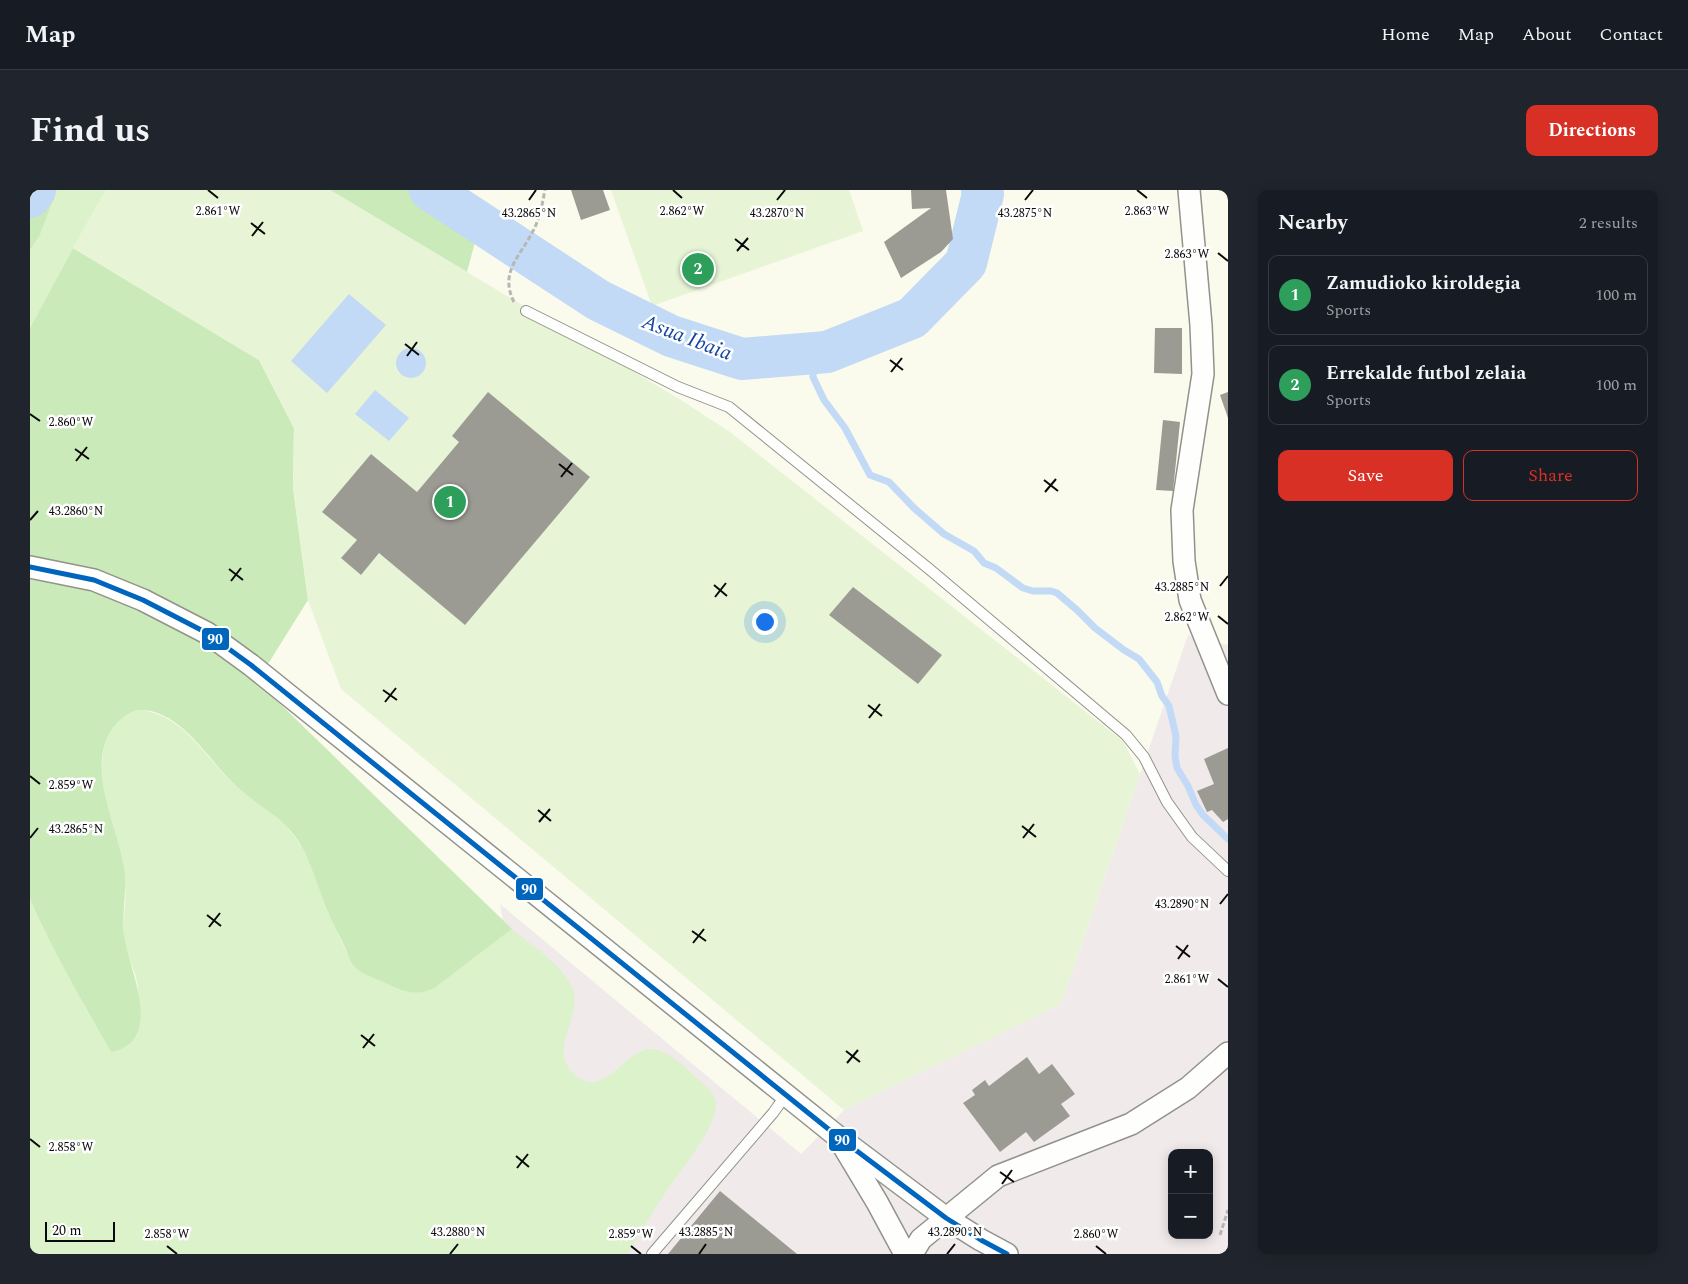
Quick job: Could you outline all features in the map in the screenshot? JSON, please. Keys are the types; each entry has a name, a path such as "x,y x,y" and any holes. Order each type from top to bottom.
{"street":[{"path":"1189,190 1201,325 1203,374 1182,510 1184,561 1190,600 1228,694"},
{"path":"30,567 94,580 143,600 206,633 251,665 837,1136 946,1218 980,1240 1007,1254"},
{"path":"912,1254 921,1239 998,1176 1131,1124 1188,1088 1228,1053"},
{"path":"837,1136 878,1202 905,1254"}],"lane":[{"path":"526,311 678,387 729,407 928,568 1126,735 1144,757 1167,802 1192,837 1228,871"},
{"path":"652,1254 773,1113 786,1095"}],"path":[{"path":"526,311 514,303 508,291 509,272 533,232 542,211 545,190"},
{"path":"1220,1235 1228,1210"}],"shaded area":[{"path":"1188,635 1228,645 1228,1254 614,1254 519,1014 500,904 801,1154 844,1110 1061,1004"}],"green space":[{"path":"30,190 57,190 40,235 30,250"},
{"path":"57,190 106,190 30,328 30,250 40,235"},
{"path":"106,190 330,190 681,400 730,432 1123,741 1140,774 1061,1004 844,1110 341,689 308,600 293,488 294,428 259,360 73,248"},
{"path":"330,190 453,190 483,212 467,272"},
{"path":"611,190 849,190 863,231 652,306"},
{"path":"73,248 259,360 294,428 293,488 308,600 266,667 274,698 512,929 430,990 408,992 369,976 355,967 329,915 308,858 292,833 276,817 240,790 174,721 147,710 132,712 117,723 107,739 102,756 105,793 124,868 123,923 125,941 140,1005 140,1021 136,1035 127,1046 111,1052 79,996 30,899 30,328"},
{"path":"142,710 157,714 183,729 235,785 276,817 291,832 307,856 330,917 355,968 436,987 512,929 563,973 573,990 575,1001 564,1043 564,1053 566,1063 573,1073 584,1081 594,1082 604,1079 632,1056 652,1049 659,1050 677,1061 710,1090 716,1100 716,1104 715,1114 710,1125 628,1254 30,1254 30,899 85,1007 111,1052 138,989 136,976 124,938 125,884 106,801 102,759 106,740 116,724 128,714"}],"water":[{"path":"349,294 386,325 327,393 291,361"},
{"path":"411,348 422,352 426,363 422,374 411,378 400,374 396,363 400,352"},
{"path":"375,390 409,418 389,441 355,414"}],"building":[{"path":"571,190 603,190 610,210 581,220"},
{"path":"911,190 946,190 953,239 941,252 901,278 884,242 931,208 912,209"},
{"path":"1155,328 1182,328 1182,374 1154,373"},
{"path":"488,392 590,477 465,625 379,553 361,575 341,558 357,540 322,512 371,454 417,492 459,442 452,436"},
{"path":"1228,392 1228,418 1220,395"},
{"path":"1163,420 1180,422 1173,491 1156,490"},
{"path":"853,587 942,655 918,684 829,615"},
{"path":"1228,748 1228,819 1223,822 1212,810 1207,812 1197,791 1214,784 1204,759"},
{"path":"1027,1057 1039,1074 1052,1064 1075,1094 1061,1104 1070,1116 1034,1142 1026,1132 1000,1152 963,1103 975,1095 972,1090 985,1080 989,1086"},
{"path":"720,1191 797,1254 668,1254"}],"waterway":[{"name":"Asua Ibaia","path":"30,197 35,190"},
{"name":"Asua Ibaia","path":"430,190 598,300 671,336 742,359 827,352 912,318 966,263 983,194 982,190"},
{"path":"827,352 816,367 813,377 824,400 845,428 870,475 889,482 914,508 944,534 974,551 984,563 996,568 1023,588 1033,591 1057,593 1095,628 1139,659 1157,682 1162,696 1169,706 1176,736 1175,756 1177,768 1203,815 1228,839"}],"transit line":[{"name":"90","path":"30,567 94,580 143,600 207,633 251,665 837,1136 946,1218 1007,1254"}],"place":[{"name":"Errekalde futbol zelaia","path":"698,269"},
{"name":"Zamudioko kiroldegia","path":"450,502"}]}
